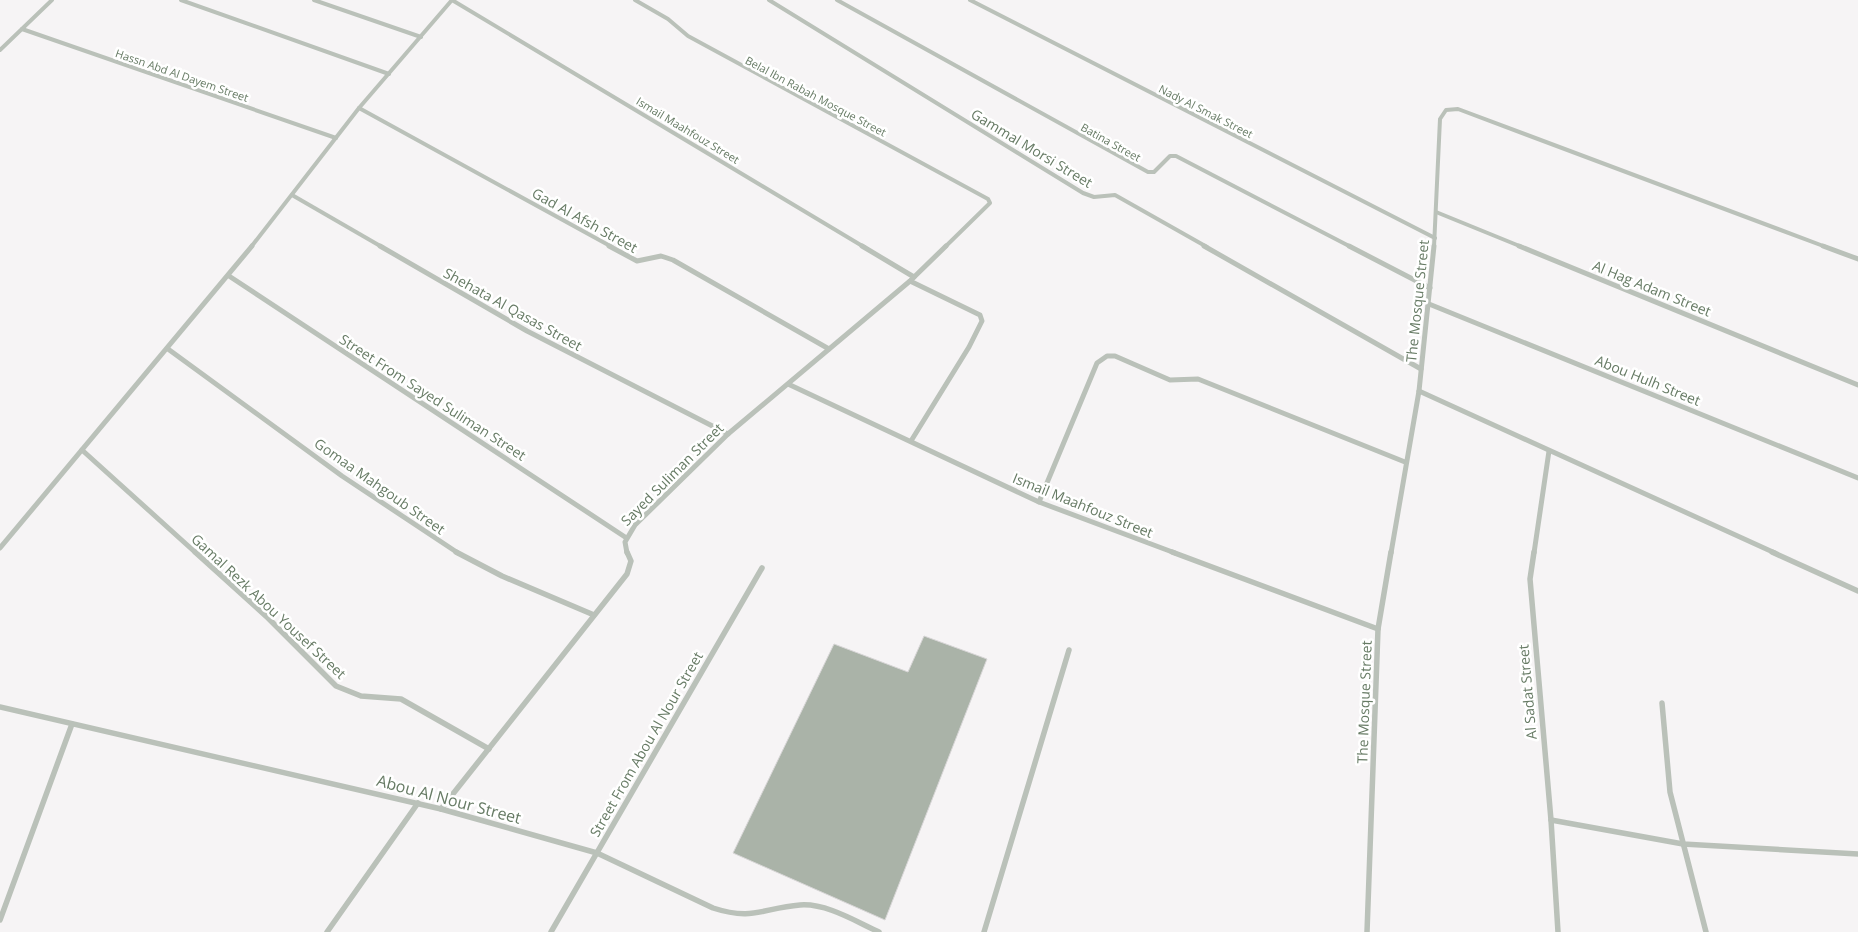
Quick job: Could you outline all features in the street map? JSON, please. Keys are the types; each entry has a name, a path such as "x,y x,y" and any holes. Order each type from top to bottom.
{"street":[{"path":"0,50 52,0"},
{"path":"181,0 389,74"},
{"path":"314,0 421,37"},
{"path":"0,548 229,276 359,108 452,0"},
{"name":"Ismail Maahfouz Street","path":"452,0 912,279 980,315 982,321 969,347 911,442"},
{"name":"Belal Ibn Rabah Mosque Street","path":"635,0 668,19 688,36 988,199 990,203"},
{"name":"Gammal Morsi Street","path":"769,0 1083,193 1094,197 1114,195 1421,369"},
{"name":"Batina Street","path":"837,0 1148,172 1154,172 1170,156 1176,156 1430,288"},
{"name":"Nady Al Smak Street","path":"970,0 1435,238"},
{"name":"Hassn Abd Al Dayem Street","path":"22,29 336,138"},
{"name":"Gad Al Afsh Street","path":"359,108 637,261 661,256 674,260 829,349"},
{"name":"The Mosque Street","path":"1367,932 1378,629 1419,391 1435,238 1440,119 1442,113 1448,109 1458,109 1858,259"},
{"name":"Shehata Al Qasas Street","path":"292,195 527,331 728,434"},
{"name":"Sayed Suliman Street","path":"441,809 631,567 630,558 624,546 625,537 728,434 912,279 990,203"},
{"name":"Al Hag Adam Street","path":"1436,212 1858,385"},
{"name":"Street From Sayed Suliman Street","path":"229,276 625,537"},
{"name":"Abou Hulh Street","path":"1429,304 1858,478"},
{"name":"Gomaa Mahgoub Street","path":"168,349 338,471 450,548 480,565 594,615"},
{"path":"1039,502 1097,363 1106,356 1114,356 1170,380 1198,378 1406,462"},
{"name":"Ismail Maahfouz Street","path":"788,384 1039,502 1378,629"},
{"path":"1419,391 1858,591"},
{"name":"Gamal Rezk Abou Yousef Street","path":"82,450 268,618 336,686 361,696 401,699 489,749"},
{"name":"Al Sadat Street","path":"1549,451 1530,579 1551,820 1558,932"},
{"name":"Street From Abou Al Nour Street","path":"552,932 762,568"},
{"path":"984,932 1069,650"},
{"path":"1662,703 1670,792 1706,932"},
{"name":"Abou Al Nour Street","path":"0,707 441,809 597,854 713,908 731,914 751,915 801,906 830,910 878,932"},
{"path":"0,920 2,903 72,724"},
{"path":"327,932 418,803"},
{"path":"1551,820 1683,844 1858,854"}],"building":[{"path":"924,636 987,659 885,920 733,853 834,644 908,672"}]}
